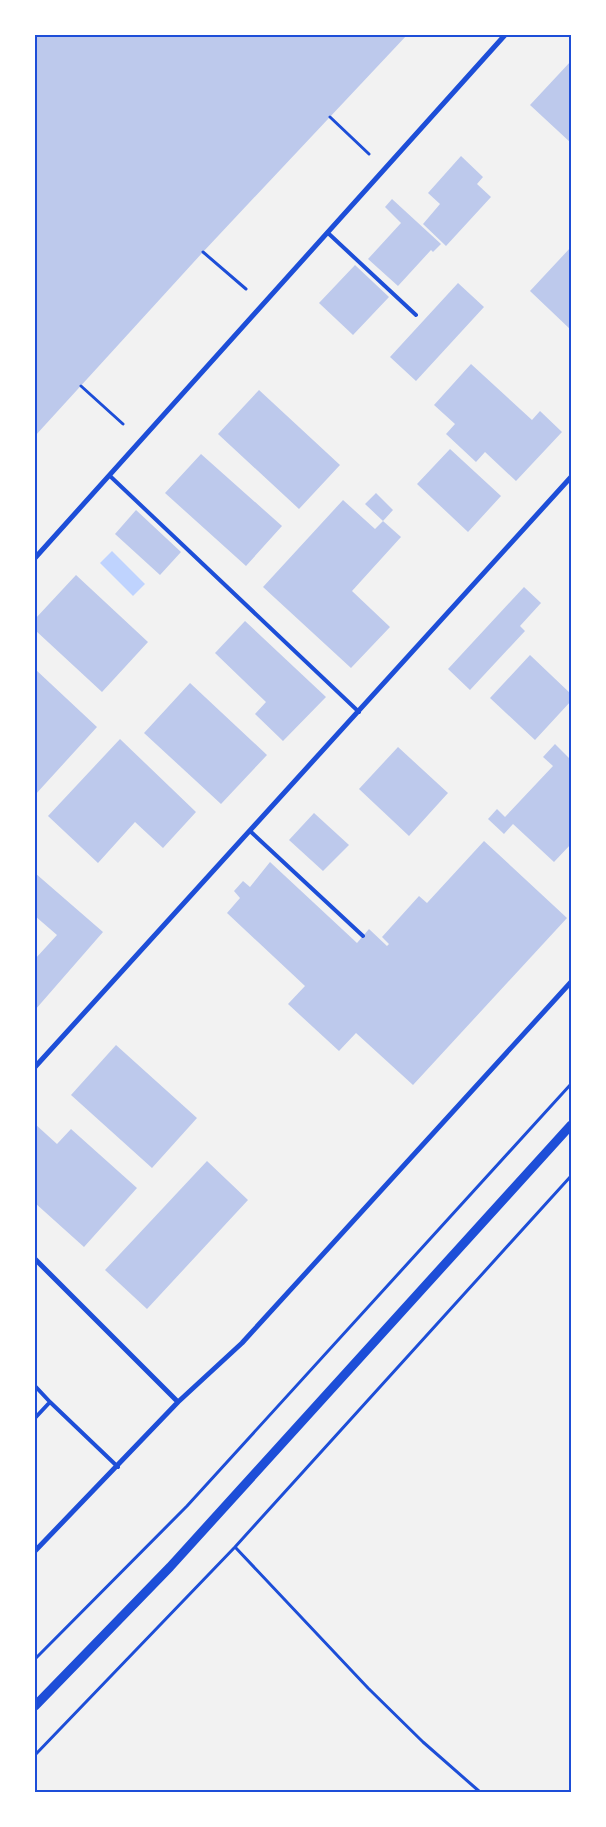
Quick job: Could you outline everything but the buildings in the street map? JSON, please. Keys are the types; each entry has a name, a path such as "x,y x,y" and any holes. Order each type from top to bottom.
{"street":[{"path":"35,558 505,35"},
{"path":"35,1067 571,477"},
{"path":"35,1551 118,1467 178,1402 242,1343 571,982"},
{"path":"35,1706 170,1567 571,1125"},
{"path":"35,1259 178,1402"}],"lane":[{"path":"328,233 416,315"},
{"path":"110,476 359,712"},
{"path":"250,832 362,936"},
{"path":"35,1386 118,1467"},
{"path":"35,1418 50,1402"}],"path":[{"path":"330,117 369,154"},
{"path":"203,252 246,289"},
{"path":"81,386 123,424"},
{"path":"35,1659 187,1506 571,1084"},
{"path":"35,1756 234,1547 571,1176"},
{"path":"234,1547 368,1688 423,1742 480,1792"}],"water":[{"path":"112,551 145,584 133,596 100,563"}]}
